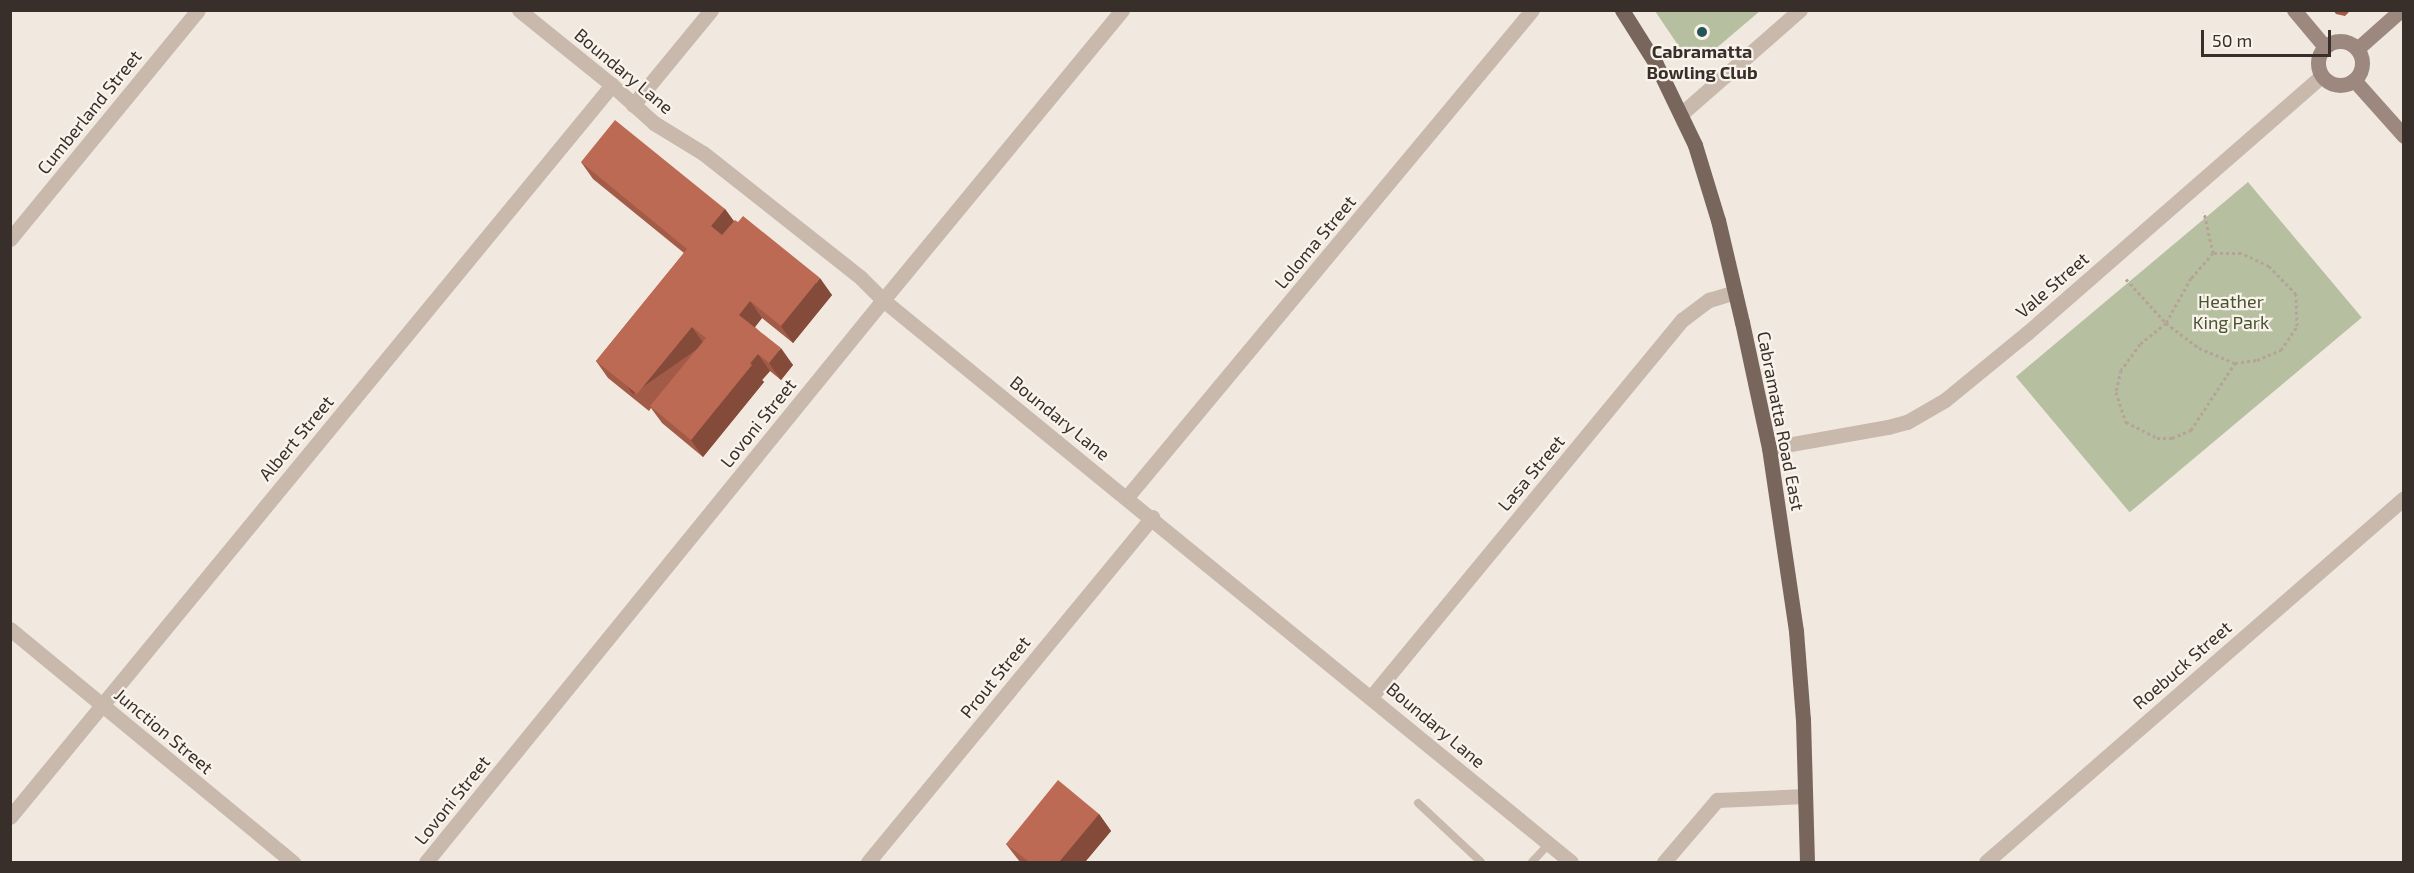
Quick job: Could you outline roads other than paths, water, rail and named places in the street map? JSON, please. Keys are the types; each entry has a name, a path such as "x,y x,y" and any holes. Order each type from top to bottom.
{"main road":[{"name":"Cabramatta Road East","path":"1622,10 1656,64 1681,114 1705,176 1735,292 1769,448 1796,631 1807,862"}],"street":[{"name":"Cumberland Street","path":"10,239 198,10"},
{"name":"Boundary Lane","path":"519,10 612,85 654,123 703,153 861,278 883,300 1152,517 1569,862"},
{"path":"633,105 711,10"},
{"name":"Lovoni Street","path":"426,862 1122,10"},
{"name":"Loloma Street","path":"1127,498 1532,10"},
{"path":"1681,114 1800,10"},
{"path":"2294,10 2325,46"},
{"path":"2356,49 2401,10"},
{"path":"2338,41 2351,44 2356,49 2362,63 2354,80 2337,85 2322,76 2318,58 2325,46 2338,41"},
{"name":"Vale Street","path":"1769,448 1907,422 1945,400 2027,333 2322,76"},
{"path":"2354,80 2403,136"},
{"name":"Albert Street","path":"10,817 612,85"},
{"name":"Lasa Street","path":"1371,697 1682,320 1709,300 1735,292"},
{"name":"Roebuck Street","path":"1986,862 2403,498"},
{"name":"Prout Street","path":"868,862 1152,517"},
{"name":"Junction Street","path":"10,629 293,862"},
{"path":"1664,862 1718,800 1805,796"}],"lane":[{"path":"1418,803 1481,862"},
{"path":"1532,862 1549,844"}],"place":[{"name":"Cabramatta Bowling Club","path":"1702,32"}],"park label":[{"name":"Heather King Park","path":"2231,312"}]}
